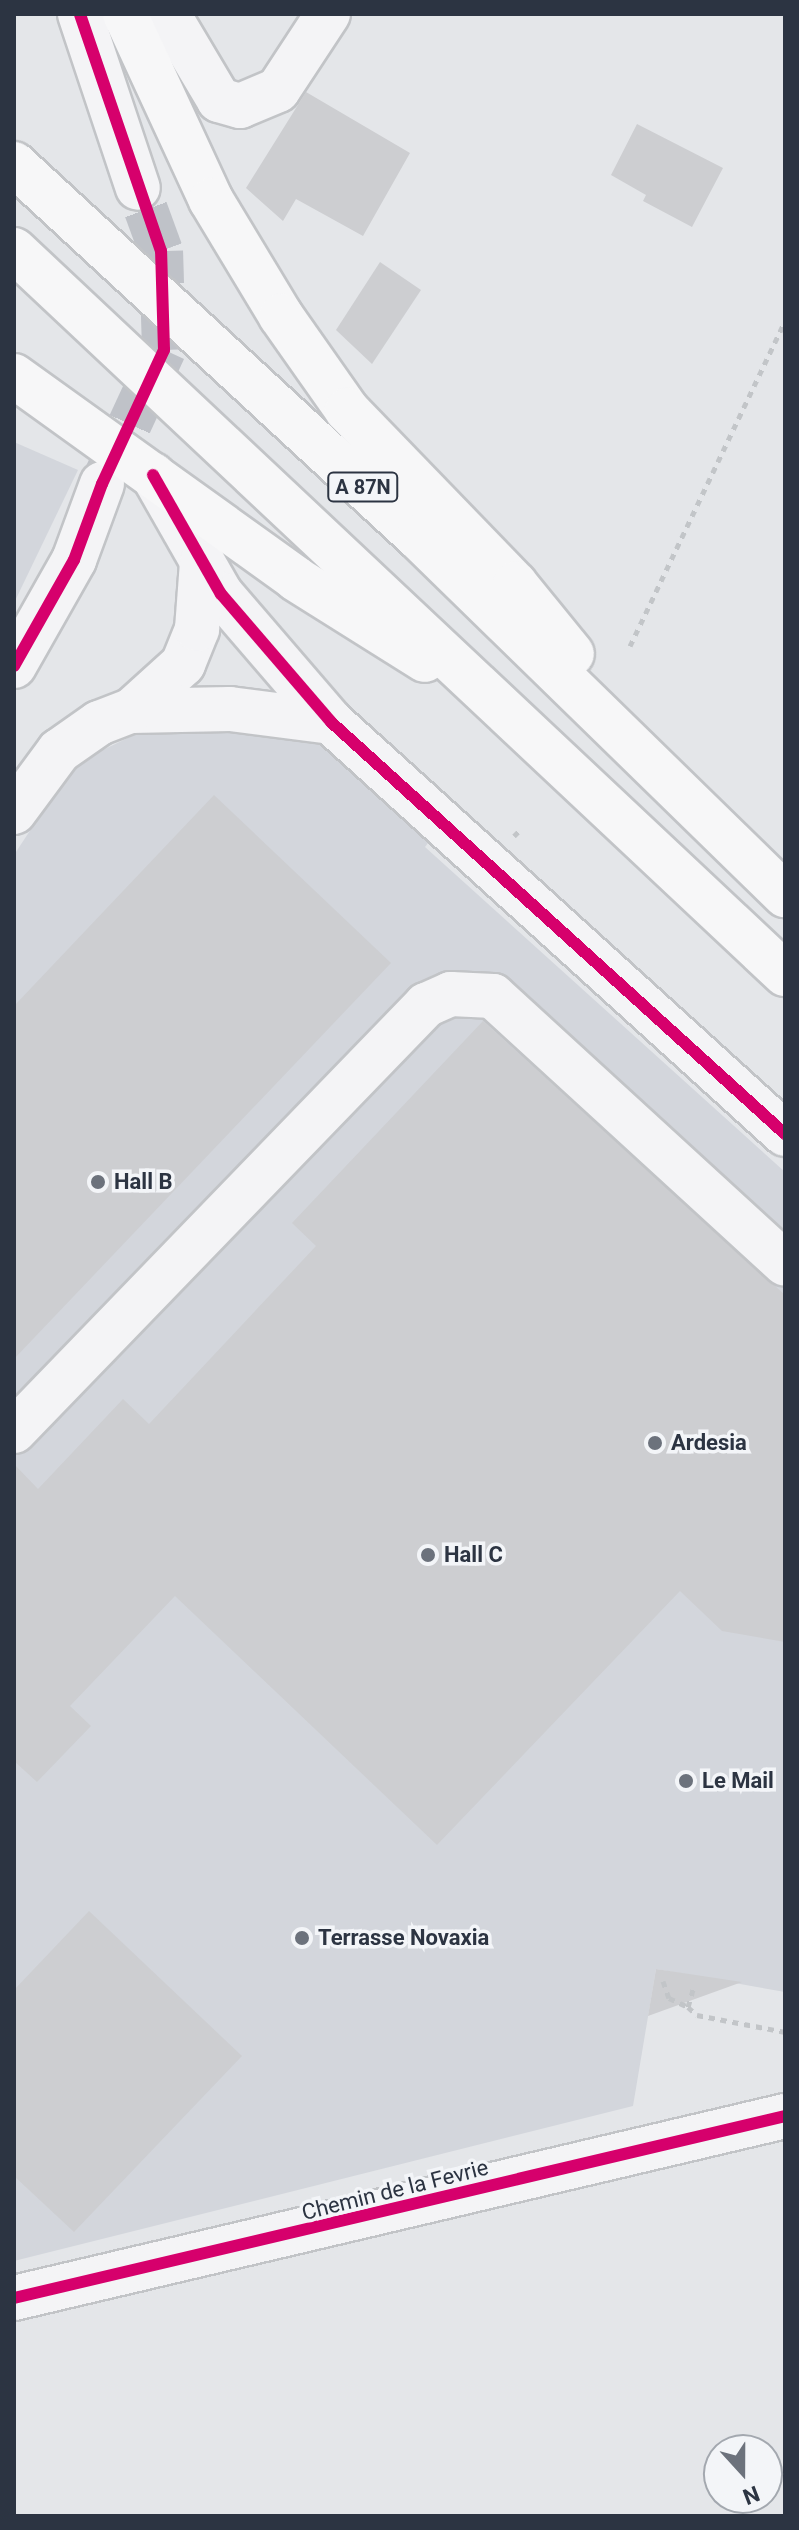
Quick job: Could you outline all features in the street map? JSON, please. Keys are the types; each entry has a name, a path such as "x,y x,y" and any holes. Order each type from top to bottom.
{"highway":[{"path":"125,14 211,200 281,316 347,410 515,584 704,818"},
{"name":"A 87N","path":"14,164 418,537 785,895"},
{"name":"A 87N","path":"14,250 785,974"},
{"path":"14,376 296,579 512,715"}],"street":[{"path":"80,14 138,188"},
{"path":"168,14 219,100 240,106 278,90 328,14"},
{"path":"153,475 202,563 253,636 331,722 785,1134"},
{"path":"14,666 74,560 102,484"},
{"path":"14,812 59,751 99,723 131,711 172,677 192,647 201,610 202,563"},
{"path":"131,711 230,709 331,722"},
{"path":"14,1431 426,1005 451,994 493,996 785,1264"},
{"name":"Chemin de la Fevrie","path":"14,2298 785,2116"}],"path":[{"path":"630,646 785,321"},
{"path":"663,1981 669,1998 697,2015 785,2032"},
{"path":"688,2007 694,1986"}],"shaded area":[{"path":"14,442 78,470 14,603"},
{"path":"201,723 321,739 431,839 425,847 785,1172 785,1992 656,1969 633,2106 14,2261 14,855 56,791 84,759 134,735"}],"building":[{"path":"306,92 410,153 363,236 296,199 283,221 246,188"},
{"path":"637,124 723,168 692,227 643,201 646,195 611,175"},
{"path":"380,262 421,290 372,364 336,330"},
{"name":"Hall B","path":"214,795 391,963 14,1359 14,1006"},
{"path":"483,1021 785,1295 785,1642 722,1631 680,1591 437,1845 175,1596 70,1706 91,1726 37,1782 14,1761 14,1464 38,1489 123,1399 149,1424 316,1246 292,1223"},
{"path":"89,1911 242,2056 74,2232 14,2176 14,1990"},
{"path":"656,1969 742,1982 648,2016"}],"tunnel":[{"path":"102,484 164,350 161,251 138,188"}],"cycle path":[{"path":"14,666 74,560 102,484 164,350 161,251 80,14"},
{"path":"153,475 221,594 331,722 785,1134"},
{"path":"14,2298 785,2116"}],"place":[{"name":"Hall B","path":"98,1182"},
{"name":"Ardesia","path":"655,1443"},
{"name":"Hall C","path":"428,1555"},
{"name":"Le Mail","path":"686,1781"},
{"name":"Terrasse Novaxia","path":"302,1938"}]}
